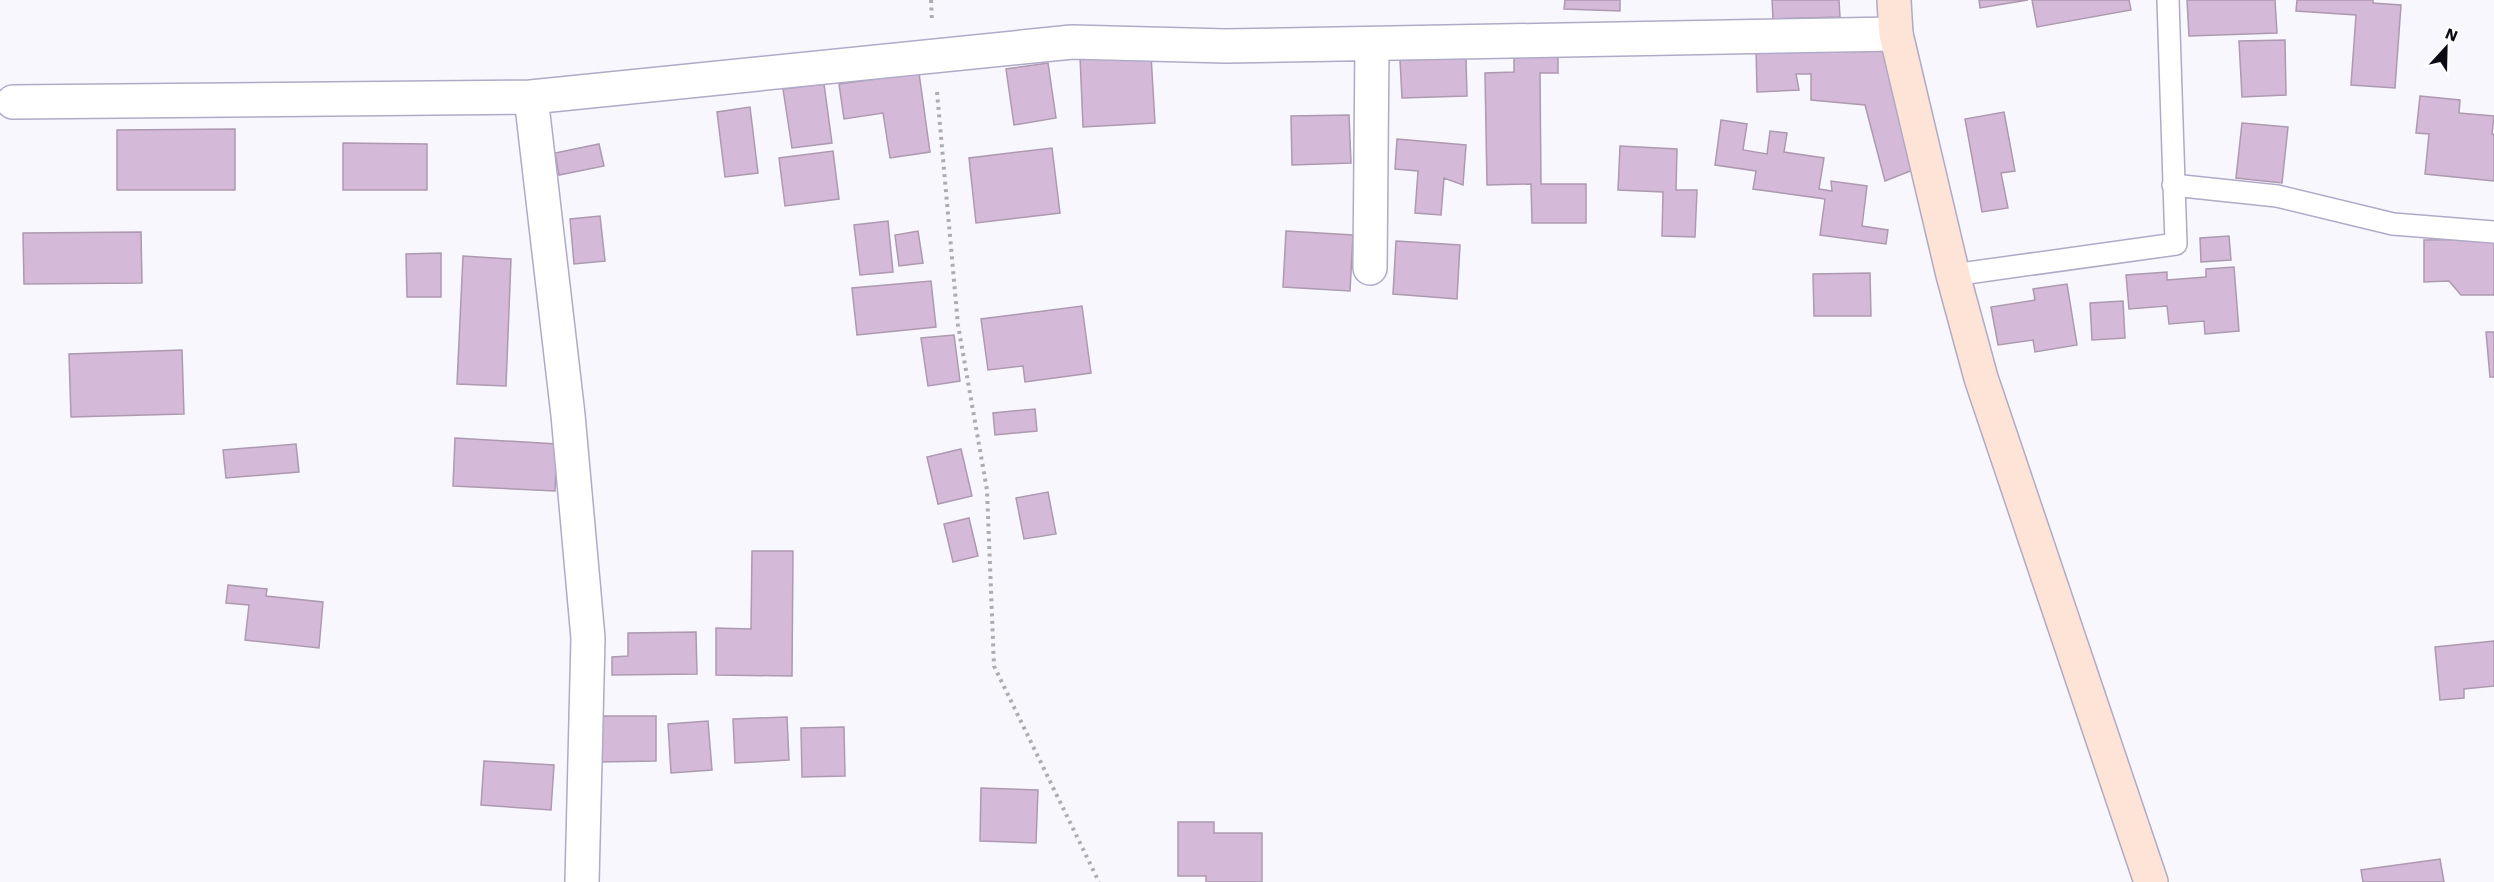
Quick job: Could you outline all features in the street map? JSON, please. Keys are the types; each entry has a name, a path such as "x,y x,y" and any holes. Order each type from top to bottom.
{"street":[{"path":"1894,0 1896,34 1953,275 1981,378 2151,882"},
{"path":"13,102 531,97 1071,42 1226,46 1896,34"},
{"path":"1370,268 1372,44"},
{"path":"531,97 568,415 588,638 582,882"}],"lane":[{"path":"1953,275 2175,244 2168,0"},
{"path":"2173,185 2277,196 2393,224 2494,232"}],"path":[{"path":"933,55 958,325 987,490 994,666 1099,882"}],"building":[{"path":"1565,0 1620,0 1620,11 1564,9"},
{"path":"1772,0 1839,0 1840,17 1773,19"},
{"path":"1979,0 2028,0 1980,8"},
{"path":"2032,0 2129,0 2131,10 2037,27"},
{"path":"2187,0 2275,0 2277,33 2189,36"},
{"path":"2297,0 2373,0 2373,3 2401,5 2395,88 2351,85 2356,15 2296,11"},
{"path":"2285,40 2286,95 2242,97 2239,41"},
{"path":"1756,47 1889,47 1913,170 1885,181 1865,105 1811,100 1811,74 1796,74 1799,90 1757,92"},
{"path":"1558,52 1558,73 1540,73 1541,184 1586,184 1586,223 1532,223 1531,184 1487,185 1485,73 1514,72 1514,53"},
{"path":"1151,55 1155,123 1083,127 1080,57"},
{"path":"1466,58 1467,96 1402,98 1400,60"},
{"path":"1048,63 1056,118 1014,125 1006,69"},
{"path":"919,73 930,152 890,158 883,113 844,119 839,84"},
{"path":"824,84 832,143 792,148 783,89"},
{"path":"2420,96 2460,100 2459,113 2494,116 2492,134 2494,134 2494,181 2425,174 2429,134 2416,133"},
{"path":"750,107 758,173 725,177 717,112"},
{"path":"2004,112 2015,171 2001,173 2008,208 1982,212 1965,119"},
{"path":"1349,115 1351,163 1292,165 1291,116"},
{"path":"1721,120 1747,124 1743,150 1767,154 1770,131 1787,133 1784,152 1824,158 1819,189 1832,191 1831,181 1867,186 1862,226 1888,230 1886,244 1820,235 1825,199 1753,189 1756,171 1715,165"},
{"path":"2242,123 2288,127 2282,183 2236,178"},
{"path":"235,129 235,190 117,190 117,130"},
{"path":"1397,139 1466,145 1463,185 1444,178 1441,215 1415,213 1418,171 1395,169"},
{"path":"343,143 427,144 427,190 343,190"},
{"path":"599,144 604,166 559,175 555,153"},
{"path":"1620,146 1677,149 1676,190 1697,190 1695,237 1662,236 1663,192 1618,190"},
{"path":"1052,148 1060,213 976,223 969,158"},
{"path":"833,151 839,199 785,206 779,158"},
{"path":"600,216 605,261 574,264 570,219"},
{"path":"888,221 893,272 860,275 854,225"},
{"path":"918,231 923,263 899,266 895,235"},
{"path":"1286,231 1353,235 1350,291 1283,287"},
{"path":"141,232 142,283 24,284 23,233"},
{"path":"2229,236 2231,260 2201,262 2200,238"},
{"path":"2494,239 2494,295 2461,295 2449,281 2424,282 2424,240"},
{"path":"1396,241 1460,245 1457,299 1393,294"},
{"path":"441,253 441,297 407,297 406,254"},
{"path":"463,256 511,259 506,386 457,384"},
{"path":"2234,267 2239,331 2205,334 2204,321 2169,324 2167,306 2129,309 2126,275 2167,272 2167,280 2206,277 2206,269"},
{"path":"1870,273 1871,316 1814,316 1813,274"},
{"path":"931,281 936,327 857,335 852,288"},
{"path":"2067,284 2077,345 2035,352 2033,340 1998,345 1991,307 2035,300 2033,289"},
{"path":"2123,301 2125,338 2092,340 2090,303"},
{"path":"1082,306 1091,373 1025,382 1023,366 988,370 981,319"},
{"path":"2486,332 2494,332 2494,377 2490,377"},
{"path":"954,335 960,381 928,386 921,338"},
{"path":"182,350 184,414 71,417 69,354"},
{"path":"1035,409 1037,431 995,435 993,413"},
{"path":"455,438 557,444 555,491 453,486"},
{"path":"296,444 299,472 226,478 223,450"},
{"path":"961,449 972,496 938,504 927,457"},
{"path":"1048,492 1056,534 1024,539 1016,498"},
{"path":"969,518 978,556 953,562 944,524"},
{"path":"752,551 793,551 792,676 716,675 716,628 751,629"},
{"path":"228,585 267,589 266,596 323,602 319,648 245,640 249,605 226,603"},
{"path":"696,632 697,674 612,675 612,657 628,656 628,633"},
{"path":"2494,641 2494,686 2464,689 2464,698 2440,700 2435,647"},
{"path":"599,716 656,716 656,761 599,762"},
{"path":"787,717 789,760 735,763 733,719"},
{"path":"708,721 712,770 671,773 668,724"},
{"path":"844,727 845,776 802,777 801,728"},
{"path":"484,761 554,765 551,810 481,805"},
{"path":"981,788 1038,790 1036,843 980,841"},
{"path":"1178,822 1214,822 1214,833 1262,833 1262,882 1206,882 1206,876 1178,876"},
{"path":"2440,859 2444,882 2363,882 2361,870"}]}
